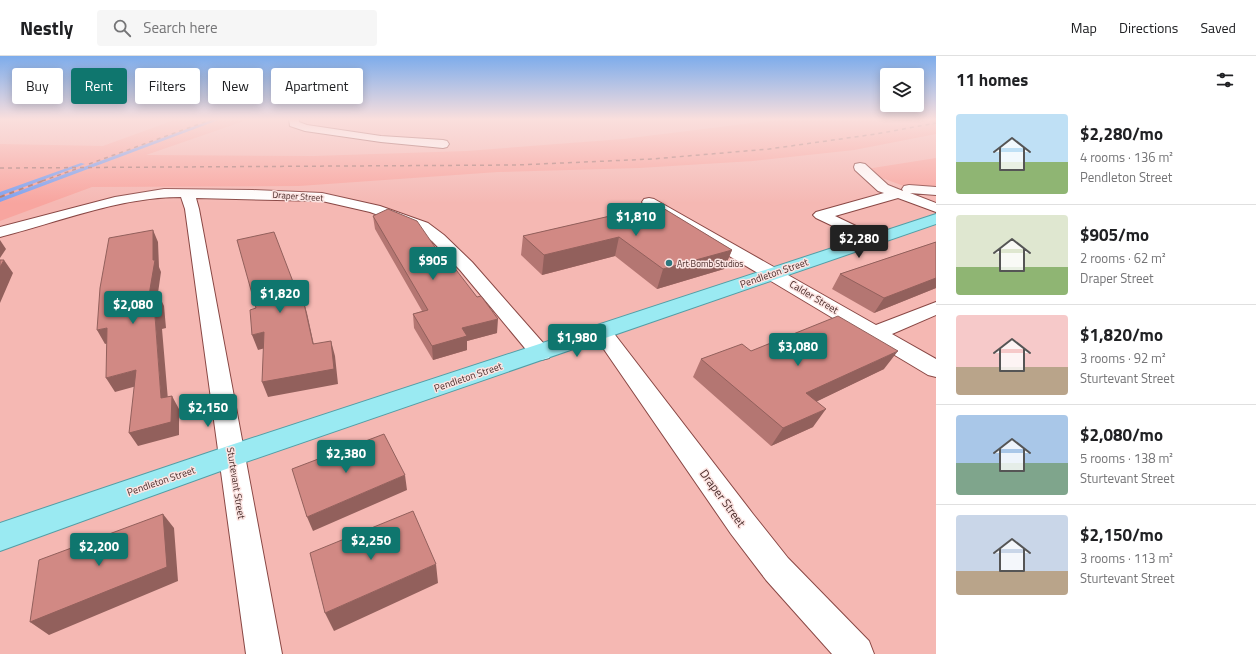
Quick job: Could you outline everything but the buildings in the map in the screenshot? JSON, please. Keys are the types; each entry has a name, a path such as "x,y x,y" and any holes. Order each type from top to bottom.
{"main road":[{"name":"Pendleton Street","path":"0,537 231,456 936,219"}],"street":[{"path":"860,167 883,188 903,192 936,191"},
{"path":"873,240 821,215 903,192 936,208"},
{"name":"Draper Street","path":"0,232 129,198 164,194 253,194 322,197 375,209 422,226 438,238 466,266 540,353"},
{"name":"Sturtevant Street","path":"187,194 192,209 264,654"},
{"name":"Calder Street","path":"649,202 774,273 936,369"},
{"path":"875,333 936,308"},
{"name":"Draper Street","path":"602,332 742,524 777,569 856,654"}],"shaded area":[{"path":"0,147 169,147 146,155 314,156 467,151 520,147 870,147 753,161 639,168 498,172 299,186 92,187 0,221"},
{"path":"936,158 936,191 915,190 860,170"}],"waterway":[{"path":"0,200 144,147"},
{"path":"0,194 83,164"}],"railway":[{"path":"89,164 136,147"},
{"path":"0,168 517,165 652,159 784,147"},
{"path":"42,181 76,169"},
{"path":"0,197 45,180"}],"place":[{"name":"Art Bomb Studios","path":"669,263"}]}
